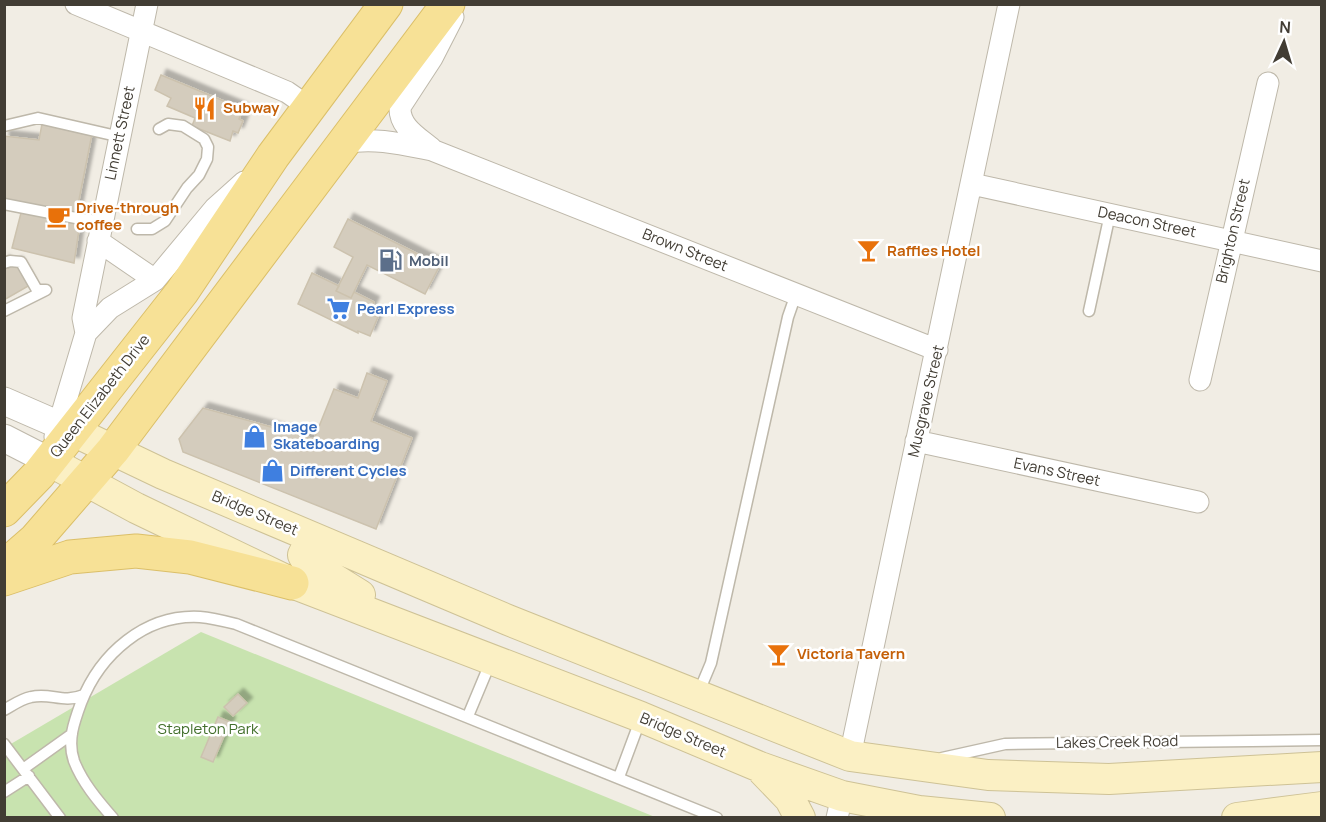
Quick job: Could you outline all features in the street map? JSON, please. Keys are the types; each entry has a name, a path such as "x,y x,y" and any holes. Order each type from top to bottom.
{"main road":[{"name":"Queen Elizabeth Drive","path":"4,510 49,461 66,428 182,292 273,156 386,4"},
{"path":"4,567 35,540 113,450 448,4"},
{"name":"Bridge Street","path":"66,428 163,474 508,620 850,756"},
{"name":"Bridge Street","path":"49,461 136,508 292,584 641,717 760,767 840,807"},
{"path":"326,543 313,544 306,549 303,555 307,562 418,632"},
{"path":"4,579 70,556 136,550 190,557 292,584"},
{"path":"492,660 508,620"},
{"name":"Lakes Creek Road","path":"850,756 988,775 1109,779 1322,767"},
{"name":"Musgrave Street","path":"840,807 850,756"},
{"path":"760,767 790,799 800,818"},
{"path":"840,807 990,818"},
{"path":"1237,818 1322,807"}],"street":[{"path":"76,4 287,92 310,108"},
{"name":"Linnett Street","path":"86,333 83,318 147,4"},
{"name":"Brown Street","path":"432,150 403,124 399,114 400,107 432,58 459,4"},
{"name":"Musgrave Street","path":"850,756 1009,4"},
{"name":"Brighton Street","path":"1200,380 1268,83"},
{"name":"Brown Street","path":"344,143 372,140 432,150 937,350"},
{"name":"Queen Elizabeth Drive","path":"66,428 86,333 110,308 155,280 215,208 273,156"},
{"name":"Deacon Street","path":"972,184 1322,261"},
{"path":"100,231 155,280"},
{"name":"Bridge Street","path":"4,401 66,428"},
{"name":"Bridge Street","path":"4,438 49,461"},
{"name":"Evans Street","path":"916,441 1198,502"}],"lane":[{"path":"4,126 38,118 121,137"},
{"path":"137,229 152,229 165,221 187,188 199,175 207,159 208,147 204,139 183,126 168,124 159,129"},
{"path":"4,204 81,219 100,231"},
{"path":"1089,311 1110,214"},
{"path":"4,263 21,262 37,290 46,290 4,311"},
{"path":"698,694 711,663 788,317 796,294"},
{"path":"113,818 98,801 74,761 72,734 84,695 104,660 134,634 164,621 200,617 236,624 717,818"},
{"path":"468,716 492,660"},
{"path":"4,710 32,696 72,700 84,695"},
{"path":"620,777 641,717"},
{"path":"4,792 72,734"},
{"name":"Lakes Creek Road","path":"915,765 1005,744 1322,740"},
{"path":"4,744 60,818"}],"green space":[{"name":"Stapleton Park","path":"201,632 655,817 5,817 4,748"}],"building":[{"name":"Subway","path":"161,75 243,109 239,119 243,121 238,133 233,131 230,141 192,126 195,118 167,106 171,98 155,90"},
{"path":"42,124 92,134 76,215 4,201 4,136 39,140"},
{"path":"23,205 81,216 74,263 12,248"},
{"name":"Mobil","path":"348,219 440,265 425,294 367,265 351,298 336,291 353,257 334,247"},
{"path":"4,261 8,268 17,262 30,285 4,300"},
{"name":"Pearl Express","path":"312,273 339,286 336,291 351,298 354,292 374,302 369,313 378,317 370,336 358,331 358,333 298,304"},
{"path":"367,373 387,381 371,421 412,438 376,529 183,452 179,439 203,408 314,439 334,389 358,398"},
{"path":"238,694 247,703 233,716 224,707"},
{"path":"218,717 230,722 213,762 201,757"}],"place":[{"name":"Subway","path":"205,108"},
{"name":"Drive-through coffee","path":"58,217"},
{"name":"Raffles Hotel","path":"869,251"},
{"name":"Mobil","path":"391,261"},
{"name":"Pearl Express","path":"339,309"},
{"name":"Image Skateboarding","path":"255,436"},
{"name":"Different Cycles","path":"272,471"},
{"name":"Victoria Tavern","path":"779,654"}]}
